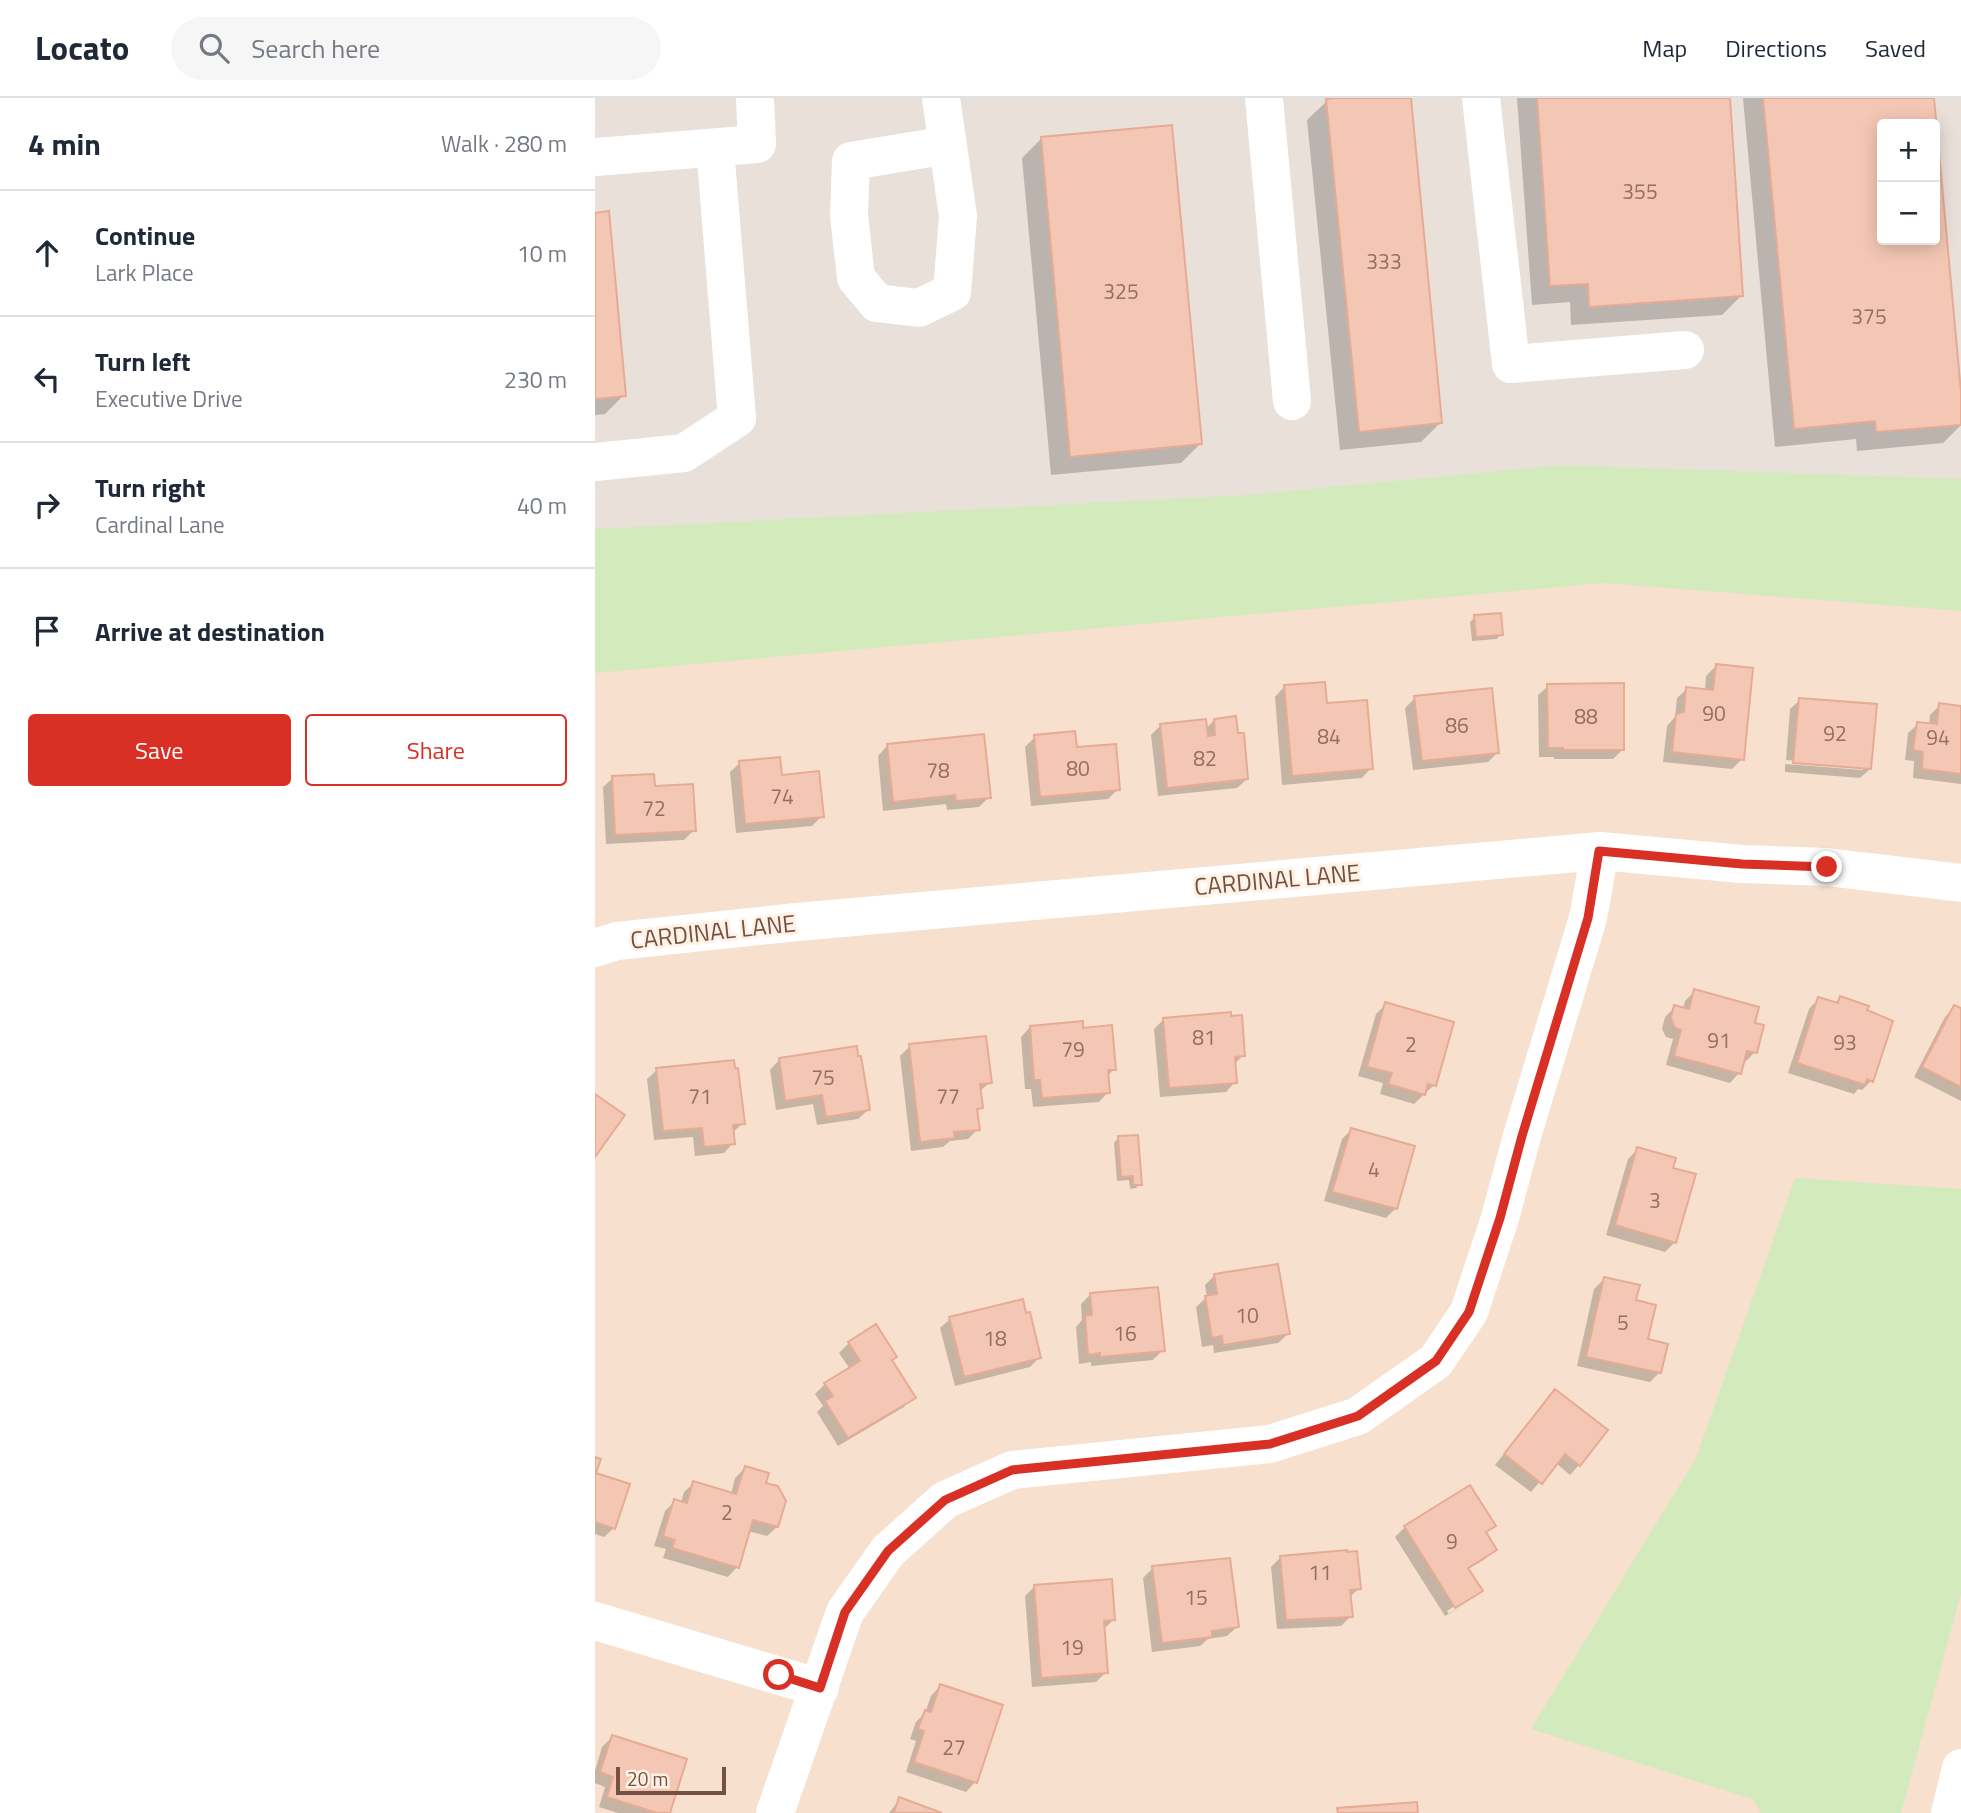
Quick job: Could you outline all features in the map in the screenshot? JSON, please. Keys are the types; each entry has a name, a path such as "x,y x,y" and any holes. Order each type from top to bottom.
{"street":[{"path":"595,157 757,144 755,98"},
{"path":"941,98 949,145"},
{"path":"1263,98 1292,401"},
{"path":"1481,98 1511,364 1685,349"},
{"path":"595,463 684,453 737,418 715,148"},
{"path":"775,1813 845,1612 888,1551 945,1500 1012,1470 1270,1444 1358,1416 1436,1361 1469,1312 1500,1218 1588,918 1599,851"},
{"name":"CARDINAL LANE","path":"595,948 617,941 797,922 1599,851 1742,864 1827,867 1961,883"},
{"path":"595,1621 820,1688"},
{"path":"1950,1813 1961,1768"}],"shaded area":[{"path":"595,98 1961,98 1961,497 595,609"},
{"path":"1961,497 1961,1813 595,1813 595,609"}],"green space":[{"path":"1562,465 1961,479 1961,611 1603,583 595,673 595,529 1246,495"},
{"path":"1795,1178 1961,1189 1961,1594 1901,1813 1761,1813 1752,1799 1531,1729 1696,1458"}],"building":[{"path":"1411,98 1442,423 1359,432 1326,99"},
{"path":"1537,98 1730,98 1743,296 1589,307 1588,284 1550,286"},
{"path":"1763,98 1934,98 1936,119 1877,119 1877,245 1940,245 1940,163 1961,392 1961,425 1876,432 1875,421 1794,429"},
{"path":"1172,125 1202,444 1070,457 1041,137"},
{"path":"609,211 626,396 595,399 595,213"},
{"path":"1501,613 1503,635 1476,637 1474,615"},
{"path":"1716,664 1753,668 1744,760 1672,752 1676,714 1684,712 1686,687 1713,690"},
{"path":"1325,682 1327,703 1367,700 1373,769 1292,776 1284,685"},
{"path":"1624,683 1624,750 1548,748 1547,684"},
{"path":"1492,688 1499,753 1422,761 1414,696"},
{"path":"1799,698 1877,704 1871,769 1793,763"},
{"path":"1939,703 1961,706 1961,774 1922,769 1923,752 1913,750 1917,722 1937,724"},
{"path":"1236,716 1238,733 1244,733 1248,779 1167,788 1160,724 1206,719 1208,736 1215,735 1214,719"},
{"path":"1075,731 1077,747 1116,744 1120,790 1040,797 1034,735"},
{"path":"984,734 991,798 956,801 955,795 893,802 887,744"},
{"path":"780,757 782,775 819,771 824,817 745,824 739,761"},
{"path":"654,774 655,786 693,784 696,831 615,835 612,776"},
{"path":"1694,989 1759,1007 1755,1023 1764,1025 1757,1053 1747,1051 1741,1074 1674,1056 1681,1030 1675,1028 1671,1018 1674,1005 1689,1009"},
{"path":"1840,996 1869,1006 1867,1010 1893,1021 1873,1082 1867,1079 1865,1085 1797,1063 1818,997 1838,1003"},
{"path":"1385,1002 1454,1022 1436,1086 1428,1084 1425,1095 1388,1084 1392,1073 1367,1067"},
{"path":"1954,1005 1961,1008 1961,1087 1922,1067"},
{"path":"1231,1012 1231,1016 1242,1015 1245,1056 1235,1057 1237,1083 1169,1088 1163,1018"},
{"path":"1083,1021 1083,1028 1112,1025 1116,1070 1108,1070 1110,1093 1042,1098 1040,1080 1034,1080 1030,1026"},
{"path":"986,1036 992,1083 980,1084 983,1108 977,1109 980,1130 954,1132 955,1138 920,1142 909,1044"},
{"path":"857,1046 870,1110 826,1117 822,1095 785,1101 779,1058"},
{"path":"734,1060 735,1068 738,1068 745,1124 733,1125 735,1144 704,1147 702,1128 663,1131 656,1068"},
{"path":"595,1094 625,1115 595,1157"},
{"path":"1351,1128 1415,1146 1397,1209 1332,1192"},
{"path":"1138,1135 1142,1185 1133,1185 1133,1176 1121,1177 1118,1136"},
{"path":"1637,1147 1676,1158 1673,1168 1696,1174 1676,1243 1615,1225"},
{"path":"1278,1264 1290,1334 1223,1345 1222,1336 1212,1338 1205,1296 1217,1294 1214,1274"},
{"path":"1604,1277 1640,1285 1636,1300 1656,1305 1648,1339 1668,1344 1661,1373 1586,1357"},
{"path":"1158,1287 1165,1351 1100,1357 1100,1353 1088,1355 1085,1316 1092,1315 1090,1293"},
{"path":"1023,1299 1026,1313 1030,1312 1041,1358 964,1377 949,1317"},
{"path":"876,1324 897,1357 892,1360 916,1398 848,1438 825,1401 833,1396 824,1383 860,1361 848,1342"},
{"path":"1555,1389 1608,1430 1580,1466 1565,1454 1542,1484 1504,1454"},
{"path":"595,1457 601,1459 596,1473 630,1484 615,1529 595,1522"},
{"path":"745,1466 769,1473 766,1483 778,1486 786,1501 778,1527 753,1520 739,1568 672,1548 675,1540 663,1536 674,1499 687,1503 693,1481 736,1494"},
{"path":"1470,1485 1496,1526 1486,1532 1497,1550 1468,1568 1483,1591 1455,1608 1404,1526"},
{"path":"1357,1551 1361,1589 1350,1590 1353,1617 1286,1620 1280,1556"},
{"path":"1230,1558 1239,1627 1212,1631 1212,1637 1162,1643 1152,1566"},
{"path":"1112,1579 1115,1620 1104,1621 1108,1673 1041,1678 1034,1585"},
{"path":"940,1684 1003,1705 977,1783 914,1762 924,1731 918,1729 925,1710 931,1712"},
{"path":"612,1735 687,1759 670,1813 657,1813 607,1797 613,1777 600,1772"},
{"path":"899,1797 942,1813 894,1813"},
{"path":"1417,1802 1418,1813 1338,1813 1337,1808"}],"route":[{"path":"779,1675 820,1688 845,1612 888,1551 945,1500 1012,1470 1270,1444 1358,1416 1436,1361 1469,1312 1500,1218 1588,918 1599,851 1742,864 1827,867"}]}
